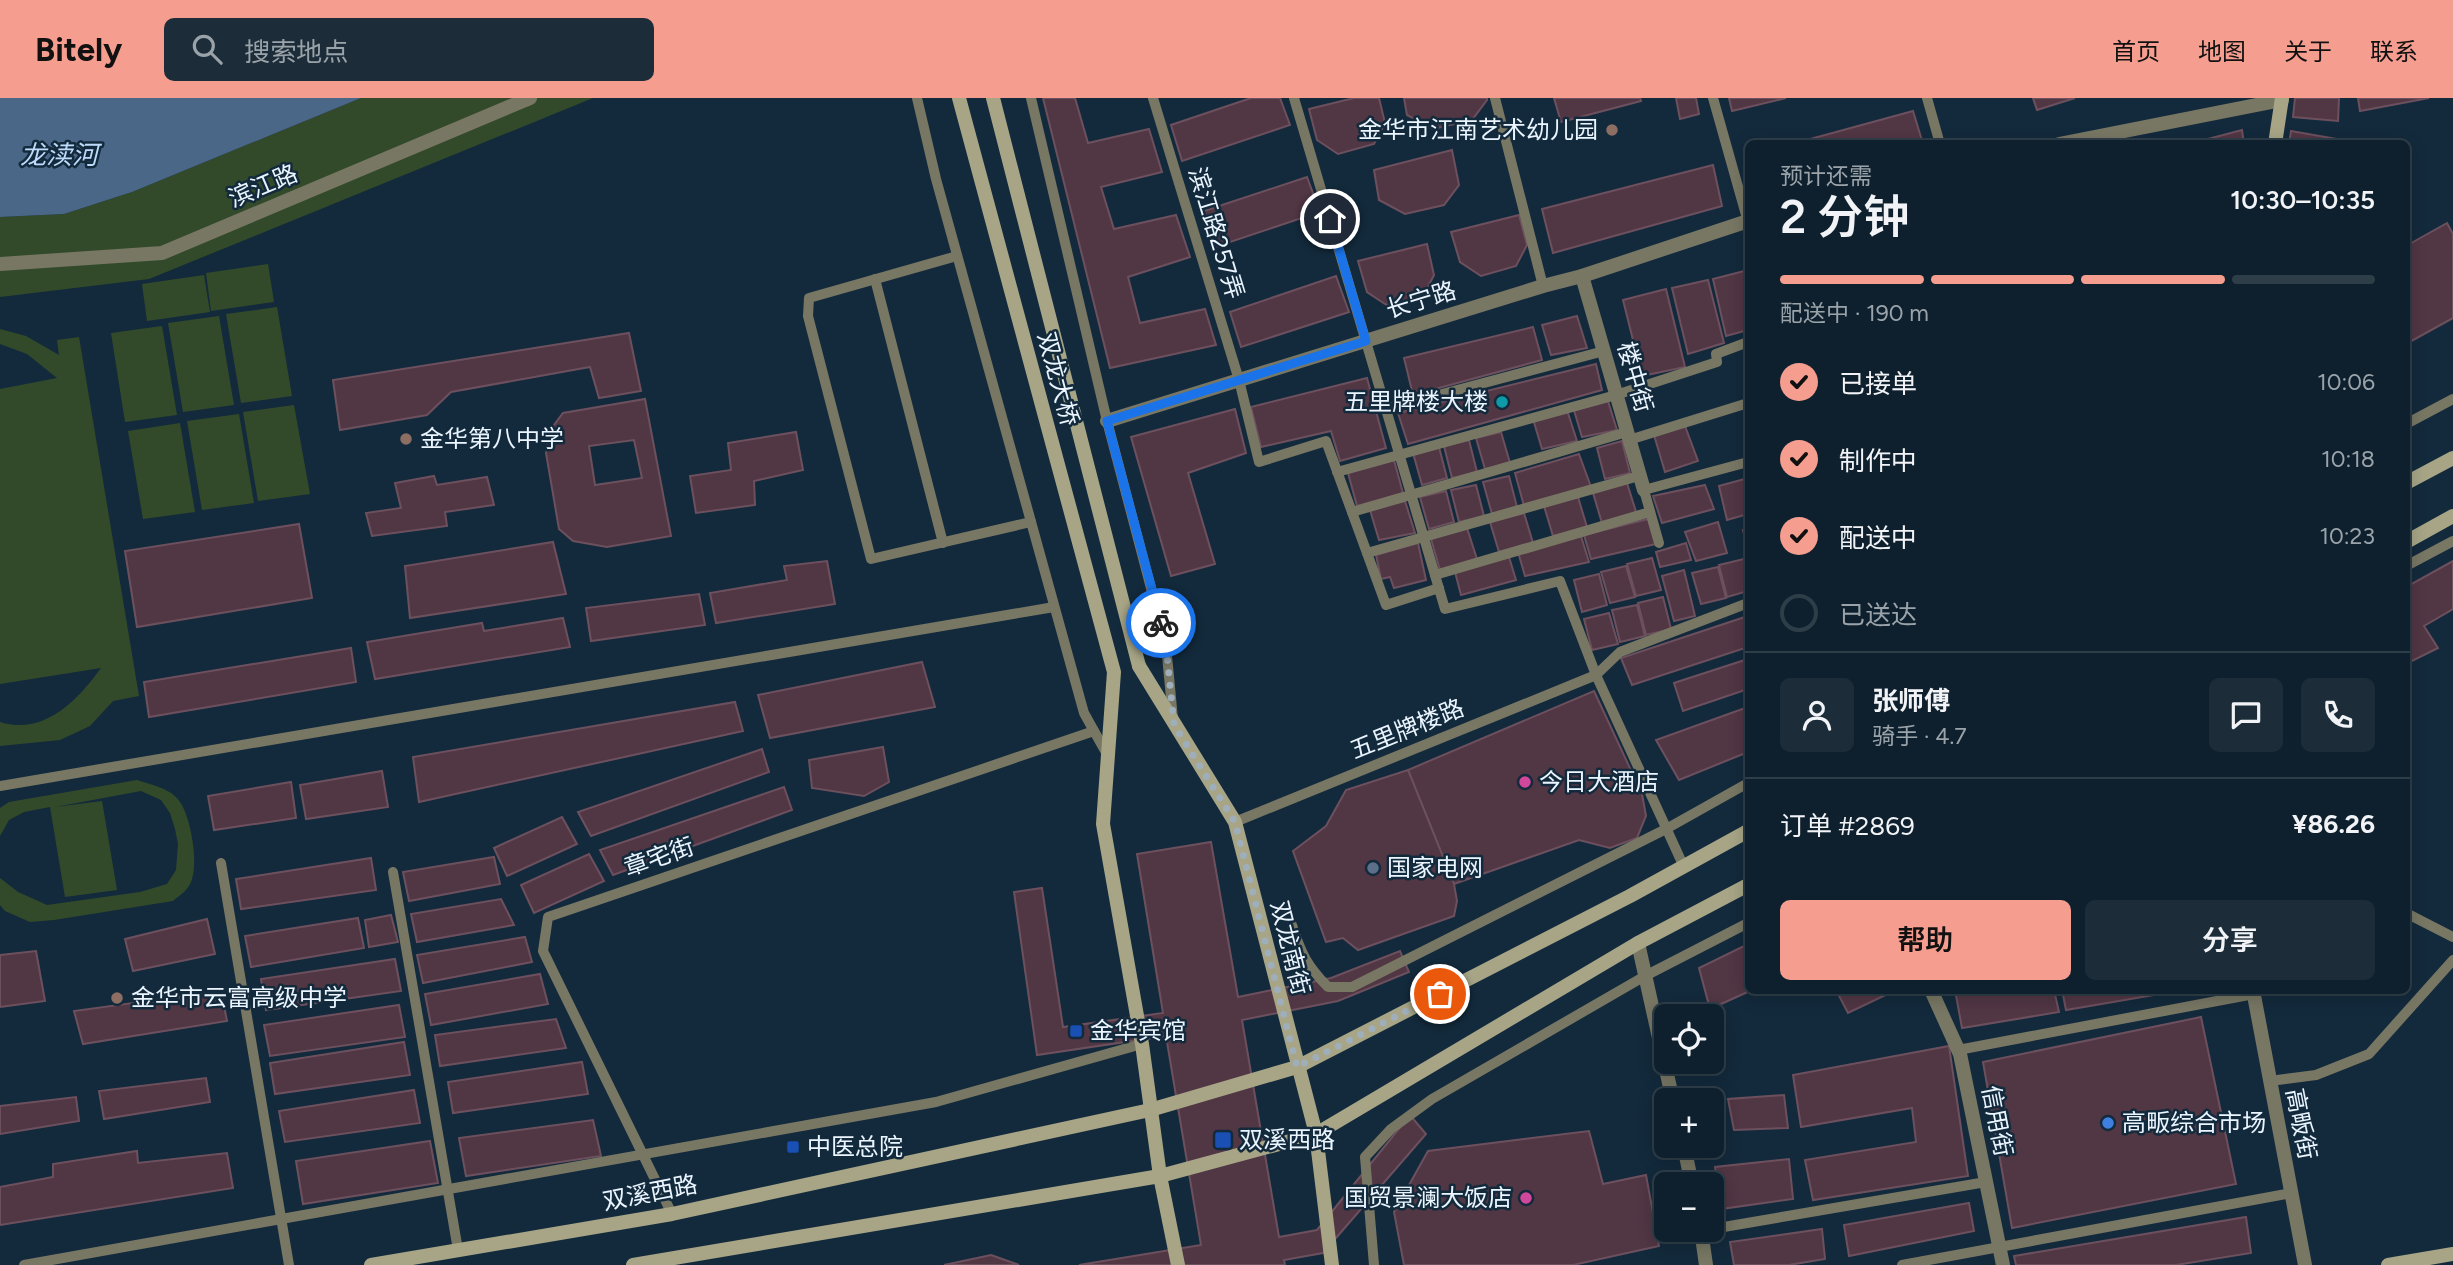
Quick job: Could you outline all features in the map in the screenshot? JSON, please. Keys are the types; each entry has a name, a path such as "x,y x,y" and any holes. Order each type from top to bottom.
{"main road":[{"name":"双龙大桥","path":"959,98 1114,672 1109,757"},
{"name":"双龙大桥","path":"993,98 1139,666"},
{"path":"2276,140 2282,99"},
{"path":"2410,482 2453,458"},
{"path":"2410,540 2453,516"},
{"name":"双龙南街","path":"1139,666 1235,822 1316,1133 1332,1265"},
{"path":"1109,757 1103,824 1142,1044 1160,1176 1178,1265"},
{"name":"双溪西路","path":"371,1265 672,1214 1150,1110 1297,1067 1684,867 1745,833"},
{"path":"633,1265 1160,1176 1316,1133 1638,943 1745,887"},
{"path":"2388,1265 2453,1254"}],"street":[{"name":"滨江路","path":"0,264 162,253 530,98"},
{"path":"2079,140 2282,99"},
{"name":"长宁路","path":"1107,421 1582,276 1745,222"},
{"name":"楼中街","path":"1582,276 1642,483"},
{"path":"1638,943 1670,1088"},
{"name":"信用街","path":"1933,994 1958,1050 2003,1265"},
{"name":"高畈街","path":"2254,994 2305,1265"},
{"path":"1704,1242 1706,1265"}],"lane":[{"path":"917,98 957,256 1084,713 1109,757"},
{"path":"1031,98 1107,421 1166,645 1174,725"},
{"name":"滨江路257弄","path":"1153,98 1239,380 1259,462 1326,441 1337,472"},
{"path":"1294,98 1445,609 1560,581 1596,675 1684,867"},
{"path":"1495,98 1543,286"},
{"path":"1713,98 1745,210"},
{"path":"1927,98 1939,140"},
{"path":"957,256 809,298 808,316 871,559 1031,522"},
{"path":"875,279 943,543"},
{"path":"1438,588 1386,605 1337,472 1616,395 1717,362 1716,354 1745,343"},
{"path":"1386,409 1604,351"},
{"path":"2410,422 2453,399"},
{"path":"1352,512 1745,404"},
{"path":"1367,554 1423,536 1642,483 1745,463"},
{"path":"1642,483 1659,543"},
{"path":"1435,575 1650,512"},
{"path":"2410,564 2453,541"},
{"name":"五里牌楼路","path":"1235,822 1596,675 1620,652 1745,604"},
{"path":"0,786 1054,607"},
{"name":"章宅街","path":"672,1214 542,951 548,917 1094,731"},
{"path":"1292,925 1303,957 1313,972 1328,987 1353,987 1666,829 1745,785"},
{"path":"221,863 289,1265"},
{"path":"393,872 458,1250"},
{"path":"2410,915 2453,937"},
{"path":"1374,1265 1365,1157 1391,1129 1432,1099 1645,976 1745,925"},
{"path":"2270,1081 2316,1075 2369,1054 2453,960"},
{"path":"1958,1050 2244,994"},
{"path":"24,1265 936,1102 1142,1044"},
{"path":"1724,1227 1986,1182"},
{"path":"1902,1265 2291,1193"}],"green space":[{"path":"361,98 593,98 149,279 0,297 0,217 64,214 132,192"},
{"path":"268,264 274,302 211,311 206,273"},
{"path":"204,275 210,312 147,321 142,284"},
{"path":"277,307 292,396 241,403 226,314"},
{"path":"219,316 234,405 183,412 168,323"},
{"path":"162,326 177,415 125,422 111,333"},
{"path":"0,329 26,336 59,355 57,340 79,337 139,696 113,701 90,726 60,740 0,746 0,722 16,725 45,720 71,703 101,668 0,684 0,389 57,378 27,354 0,344"},
{"path":"294,405 310,494 258,501 243,412"},
{"path":"239,414 254,503 202,510 187,421"},
{"path":"180,423 195,512 143,519 128,431"},
{"path":"137,780 171,793 184,809 193,841 194,864 191,882 185,890 173,901 54,920 30,922 5,911 0,905 0,878 18,892 47,905 140,892 167,884 176,870 178,844 175,829 170,813 161,800 141,791 55,807 102,801 117,890 65,897 50,807 24,812 9,820 0,836 0,808 9,802"}],"water":[{"name":"龙渎河","path":"0,98 361,98 132,192 64,214 0,217"}],"building":[{"path":"1043,98 1075,98 1088,143 1149,129 1162,172 1101,187 1114,229 1176,215 1190,257 1128,277 1140,323 1205,309 1216,345 1110,368"},
{"path":"1251,98 1280,98 1290,125 1182,161 1171,125"},
{"path":"1354,98 1379,98 1385,123 1374,144 1338,154 1317,140 1309,109"},
{"path":"1404,98 1487,100 1472,120 1433,129 1407,115"},
{"path":"1554,98 1640,98 1641,101 1561,122"},
{"path":"1676,98 1696,98 1699,114 1680,119"},
{"path":"1729,98 1786,98 1732,111"},
{"path":"2033,98 2075,98 2037,110"},
{"path":"2295,98 2339,98 2338,121 2293,117"},
{"path":"2358,98 2429,98 2360,111"},
{"path":"1913,111 1922,140 1807,140"},
{"path":"2242,130 2243,140 2204,140"},
{"path":"2291,131 2337,139 2337,140 2290,140"},
{"path":"1452,150 1459,185 1444,205 1405,214 1379,200 1374,170"},
{"path":"1713,165 1722,206 1553,253 1542,209"},
{"path":"1307,177 1320,212 1212,248 1201,212"},
{"path":"1519,215 1527,245 1516,266 1481,276 1460,262 1451,232"},
{"path":"2447,223 2453,234 2453,318 2410,342 2410,244"},
{"path":"1427,244 1434,275 1423,296 1388,306 1367,292 1358,261"},
{"path":"1745,271 1745,331 1726,336 1713,279"},
{"path":"1336,276 1349,312 1241,347 1230,312"},
{"path":"1708,280 1724,343 1688,354 1672,288"},
{"path":"1666,289 1685,367 1642,376 1623,300"},
{"path":"1577,316 1587,348 1551,355 1542,325"},
{"path":"1533,327 1542,360 1413,395 1404,358"},
{"path":"629,333 641,391 599,398 590,367 451,392 427,415 340,430 333,380"},
{"name":"五里牌楼大楼","path":"1596,364 1602,390 1408,444 1398,413"},
{"path":"1367,378 1386,448 1340,461 1331,431 1261,447 1251,407"},
{"path":"1607,398 1617,430 1582,437 1573,407"},
{"path":"645,399 671,536 607,547 573,541 559,529 546,453 549,436 563,413","holes":["634,440 642,478 595,485 589,446"]},
{"path":"1235,409 1246,453 1188,473 1215,564 1171,576 1131,437"},
{"path":"1567,410 1577,441 1542,449 1533,419"},
{"path":"1685,426 1698,461 1665,472 1654,435"},
{"path":"796,432 803,470 754,481 755,505 696,513 690,476 731,470 728,443"},
{"path":"1501,432 1510,463 1485,469 1476,438"},
{"path":"1469,440 1477,472 1452,478 1444,446"},
{"path":"1622,441 1630,473 1605,479 1597,448"},
{"path":"1439,447 1447,478 1422,485 1413,453"},
{"path":"1579,454 1591,487 1524,506 1515,473"},
{"path":"1394,460 1403,493 1357,506 1348,473"},
{"path":"434,476 437,485 487,477 494,505 445,512 447,526 372,536 366,513 401,508 395,483"},
{"path":"1509,476 1517,507 1492,514 1483,482"},
{"path":"1745,479 1745,515 1727,520 1719,486"},
{"path":"1627,483 1637,515 1602,523 1593,493"},
{"path":"1476,485 1484,516 1459,522 1451,490"},
{"path":"1705,485 1714,509 1662,523 1653,496"},
{"path":"1446,491 1454,522 1429,529 1420,497"},
{"path":"1578,497 1587,527 1553,536 1544,506"},
{"path":"1405,501 1415,533 1379,540 1370,510"},
{"path":"1524,513 1533,543 1499,552 1490,522"},
{"path":"1648,519 1656,544 1591,559 1584,535"},
{"path":"1718,522 1727,553 1696,561 1685,532"},
{"path":"299,524 312,598 137,627 125,551"},
{"path":"1467,528 1477,559 1440,570 1431,539"},
{"path":"1581,536 1589,562 1525,576 1518,552"},
{"path":"553,542 566,594 410,618 405,566"},
{"path":"1418,543 1426,580 1394,588 1390,577 1381,579 1376,555"},
{"path":"1686,543 1691,560 1660,567 1656,552"},
{"path":"1509,557 1516,580 1461,595 1455,572"},
{"path":"1652,558 1661,590 1636,596 1627,564"},
{"path":"1744,559 1745,592 1727,597 1719,565"},
{"path":"827,561 835,604 716,623 710,593 787,580 784,566"},
{"path":"2453,561 2453,609 2424,626 2438,648 2410,662 2410,585"},
{"path":"1626,566 1635,597 1610,603 1601,572"},
{"path":"1718,567 1726,598 1701,604 1692,573"},
{"path":"1684,570 1695,616 1674,621 1662,576"},
{"path":"1599,574 1607,605 1582,612 1574,580"},
{"path":"699,594 705,625 591,641 586,608"},
{"path":"1663,597 1671,629 1646,635 1638,603"},
{"path":"1637,605 1645,636 1620,642 1612,610"},
{"path":"1609,613 1618,644 1592,650 1584,619"},
{"path":"1745,617 1745,648 1632,685 1621,658"},
{"path":"563,618 570,647 375,679 367,642 482,623 484,631"},
{"path":"351,648 356,682 149,717 144,682"},
{"path":"1745,660 1745,690 1683,711 1674,683"},
{"path":"922,662 935,707 770,738 758,695"},
{"name":"今日大酒店","path":"1594,691 1642,794 1646,816 1637,838 1610,848 1579,840 1454,884 1408,770"},
{"path":"735,702 743,731 419,802 413,757"},
{"path":"1745,708 1745,753 1679,780 1656,740"},
{"path":"883,747 889,782 864,796 812,788 809,760"},
{"path":"762,749 769,772 591,836 578,812"},
{"name":"国家电网","path":"1408,770 1454,884 1457,901 1454,916 1358,950 1343,938 1326,942 1293,851 1326,826 1346,790"},
{"path":"382,771 388,807 306,819 300,785"},
{"path":"291,782 296,818 214,830 208,796"},
{"path":"784,787 792,810 613,875 600,850"},
{"path":"562,817 577,844 507,876 494,848"},
{"name":"双溪西路","path":"1211,842 1238,997 1331,978 1400,951 1409,972 1338,1001 1242,1020 1279,1237 1317,1230 1410,1115 1426,1134 1323,1253 1284,1260 1285,1265 1079,1265 1201,1245 1166,1036 1037,1055 1014,892 1042,888 1063,1027 1163,1013 1137,854"},
{"path":"589,854 604,881 534,913 521,885"},
{"path":"494,857 500,884 409,901 403,872"},
{"path":"371,858 376,890 241,909 236,879"},
{"path":"501,899 514,925 417,942 411,914"},
{"path":"391,915 398,942 369,947 365,920"},
{"path":"358,918 364,948 251,967 245,936"},
{"path":"207,919 215,954 133,971 125,939"},
{"path":"525,937 532,962 423,983 417,955"},
{"path":"1745,945 1745,993 1721,1004 1709,1004 1699,968"},
{"path":"36,951 45,1001 0,1007 0,955"},
{"path":"395,959 401,991 266,1010 261,979"},
{"path":"540,974 548,1004 431,1025 425,994"},
{"path":"221,991 227,1021 83,1044 74,1011"},
{"path":"1838,994 1888,994 1848,1013"},
{"path":"1956,994 2055,994 2059,1012 1962,1028"},
{"path":"2063,994 2160,994 2066,1010"},
{"path":"399,1005 405,1037 270,1056 264,1025"},
{"name":"高畈综合市场","path":"2201,1017 2236,1184 2012,1228 1983,1062"},
{"path":"556,1019 566,1048 440,1066 435,1035"},
{"path":"404,1042 410,1075 275,1094 270,1063"},
{"path":"1949,1046 1968,1176 1813,1200 1805,1160 1916,1142 1912,1108 1801,1127 1793,1075"},
{"path":"582,1062 588,1094 453,1113 448,1082"},
{"path":"206,1078 210,1102 104,1119 99,1091"},
{"path":"414,1090 420,1123 285,1142 279,1111"},
{"path":"1784,1095 1788,1128 1734,1130 1728,1099"},
{"path":"76,1097 79,1121 0,1134 0,1106"},
{"path":"593,1120 601,1156 466,1176 459,1138"},
{"name":"国贸景澜大饭店","path":"1589,1131 1603,1184 1646,1175 1654,1219 1654,1242 1658,1242 1659,1246 1573,1265 1404,1265 1394,1212 1428,1151"},
{"path":"430,1141 438,1183 303,1204 296,1161"},
{"path":"137,1151 138,1163 227,1153 233,1188 0,1225 0,1187 53,1177 53,1164"},
{"path":"1789,1159 1793,1199 1724,1209 1724,1172 1716,1172 1715,1167"},
{"path":"1969,1203 1974,1231 1849,1256 1844,1225"},
{"path":"2246,1217 2251,1253 2176,1265 2016,1265 2014,1256"},
{"path":"1822,1229 1825,1259 1789,1265 1734,1265 1730,1242"},
{"path":"991,1255 1019,1265 944,1265"}],"way so far":[{"path":"1161,623 1166,645 1174,725 1235,822 1297,1067 1440,994"}],"place":[{"name":"金华市江南艺术幼儿园","path":"1612,130"},
{"name":"五里牌楼大楼","path":"1502,402"},
{"name":"金华第八中学","path":"406,439"},
{"name":"今日大酒店","path":"1525,782"},
{"name":"国家电网","path":"1373,868"},
{"name":"金华市云富高级中学","path":"117,998"},
{"name":"金华宾馆","path":"1076,1031"},
{"name":"高畈综合市场","path":"2108,1123"},
{"name":"双溪西路","path":"1223,1140"},
{"name":"中医总院","path":"793,1147"},
{"name":"国贸景澜大饭店","path":"1526,1198"}],"route":[{"path":"1161,623 1107,421 1366,341 1330,219"}]}
